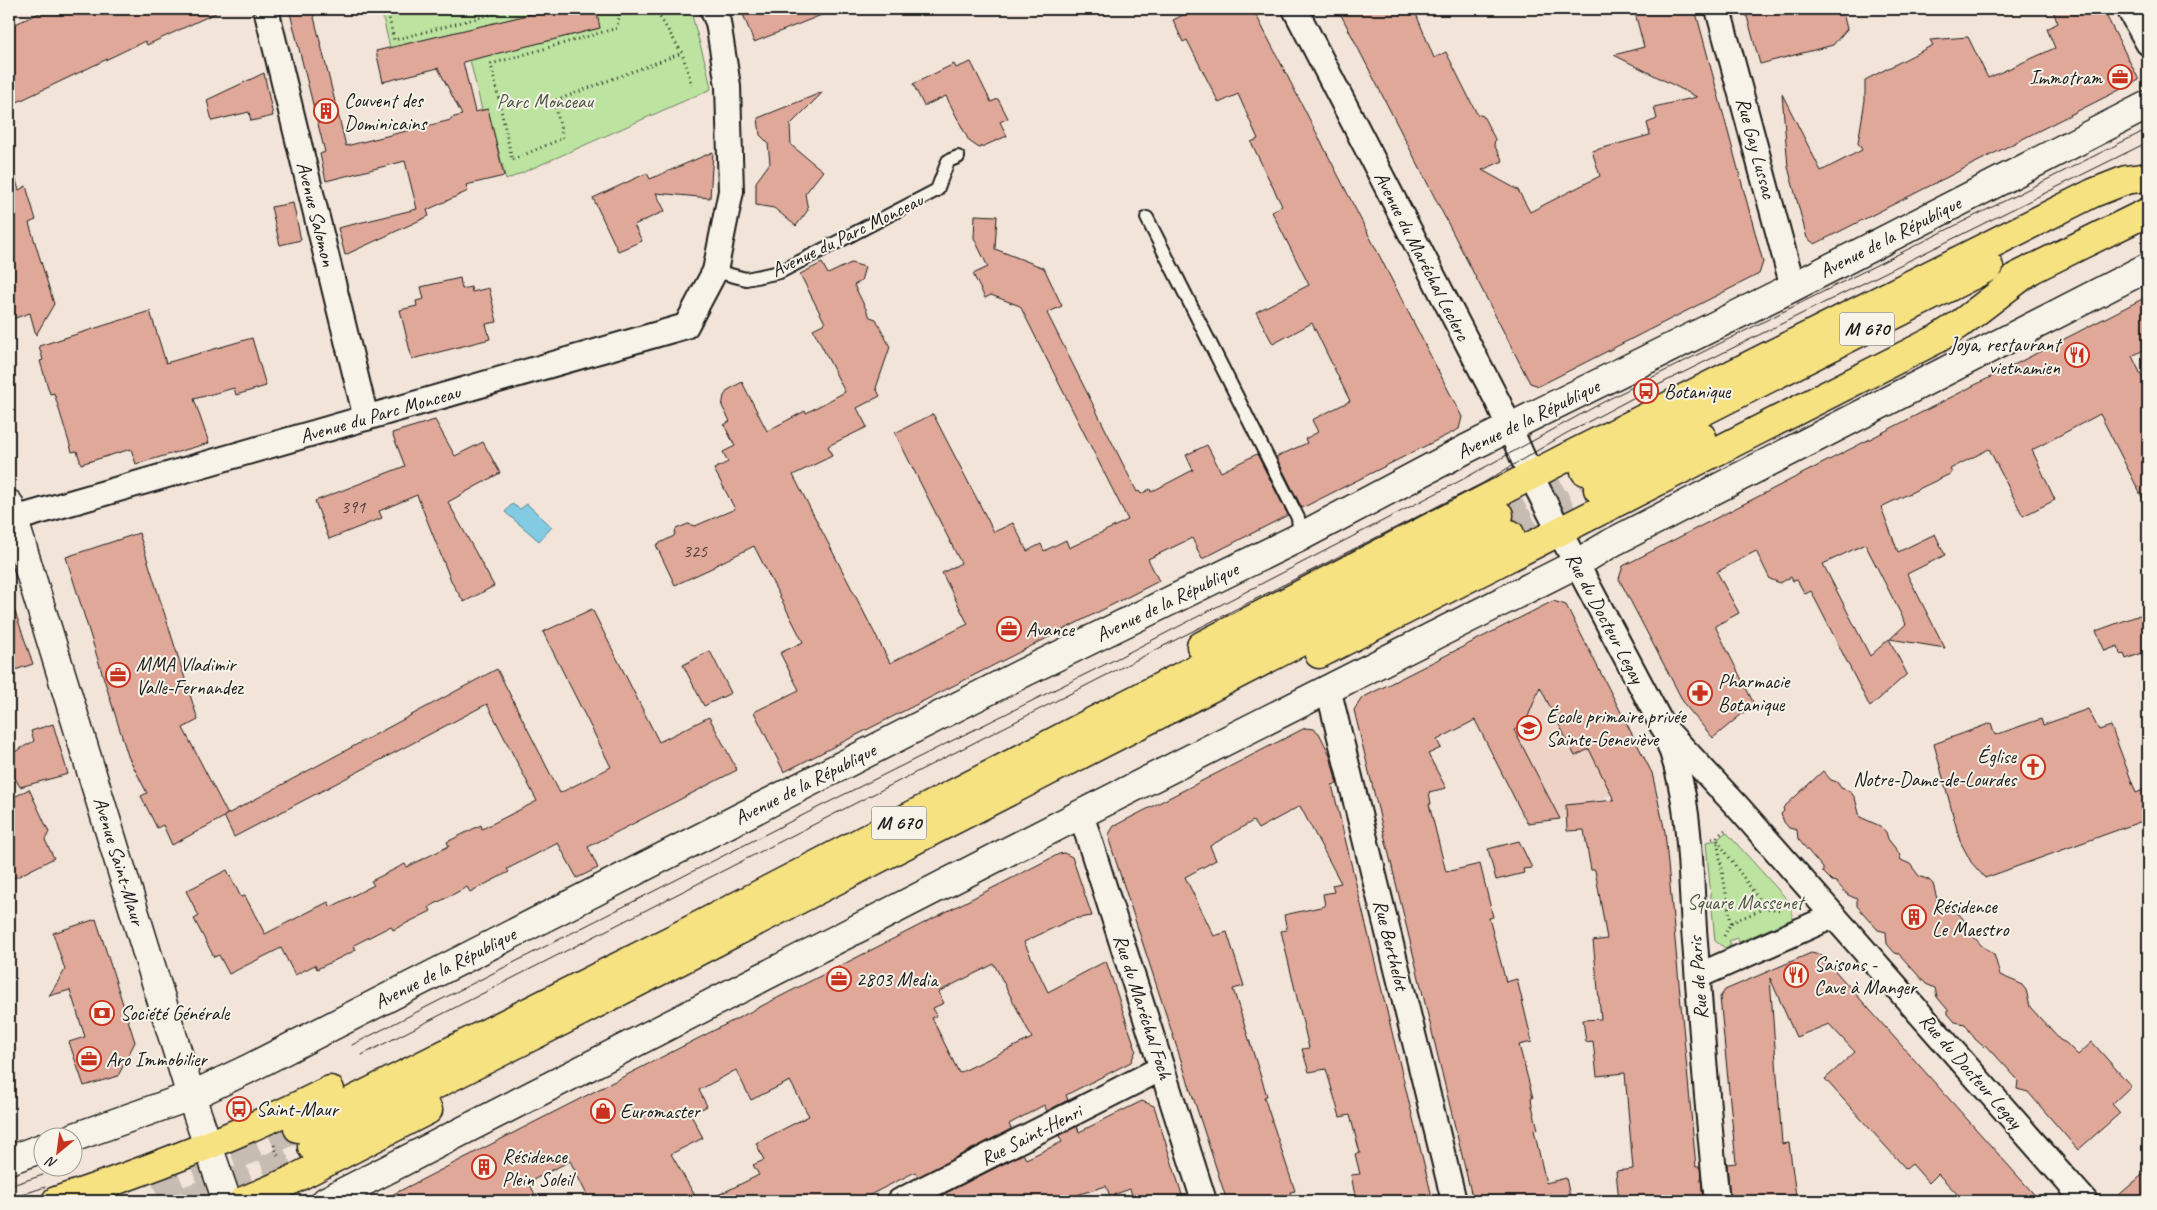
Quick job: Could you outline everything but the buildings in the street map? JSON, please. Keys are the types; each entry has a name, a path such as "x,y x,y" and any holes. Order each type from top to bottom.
{"main road":[{"path":"1117,709 1155,677 1206,644 1531,476 2093,193 2126,180 2148,177"},
{"name":"M 670","path":"2148,186 1592,480 2148,212"},
{"path":"928,833 997,812 1047,792 1560,532 1937,339 1960,324 2033,268"},
{"name":"M 670","path":"1505,525 792,904 305,1138 1117,709 1505,525"},
{"path":"56,1201 209,1147 305,1103 706,900 890,828"},
{"path":"243,1201 301,1176 660,991 728,949 792,904"},
{"path":"115,1201 154,1188"}],"street":[{"name":"Avenue Salomon","path":"266,9 366,418"},
{"name":"Avenue du Parc Monceau","path":"11,512 366,418 686,326 715,271 731,191 728,86 718,22 712,9"},
{"name":"Avenue du Maréchal Leclerc","path":"1295,9 1510,428 1531,476 1546,504"},
{"name":"Rue Gay Lussac","path":"1718,9 1793,287"},
{"path":"2129,9 2148,43"},
{"name":"Avenue de la République","path":"82,1135 191,1096 1021,674 1300,537 1510,428 1793,287 2148,105"},
{"path":"326,1201 1328,688 1576,564 1613,542 2148,267"},
{"name":"Rue du Docteur Legay","path":"1546,504 1663,727 1731,799 2085,1201"},
{"name":"Avenue Saint-Maur","path":"11,512 16,554 191,1096 227,1201"},
{"name":"Rue Berthelot","path":"1328,688 1454,1201"},
{"name":"Rue de Paris","path":"1663,727 1674,756 1684,802 1717,1201"},
{"path":"1684,802 1704,794 1731,799"},
{"name":"Rue du Maréchal Foch","path":"1081,814 1204,1201"},
{"path":"1698,976 1833,916"},
{"name":"Rue Saint-Henri","path":"900,1201 1162,1068"},
{"path":"9,1160 32,1152"}],"lane":[{"name":"Avenue du Parc Monceau","path":"715,271 746,279 780,272 937,190 948,161 958,157"},
{"path":"1147,218 1298,518 1300,537"}],"path":[{"path":"387,9 394,40 512,9"},
{"path":"616,9 619,17 616,28 491,64 512,160 563,138 554,102 682,53"},
{"path":"655,9 682,53 692,84"},
{"path":"1731,923 1716,839 1765,908"},
{"path":"272,1139 280,1163"}],"shaded area":[{"name":"École primaire privée Sainte-Geneviève","path":"1496,630 1531,700 1543,693 1531,669 1652,773 1598,801 1584,803 1590,816 1527,823"}],"green space":[{"path":"381,9 553,9 390,48"},
{"name":"Parc Monceau","path":"596,9 690,9 711,89 506,180 488,109 482,110 470,60 600,28"},
{"name":"Square Massenet","path":"1726,832 1792,905 1792,919 1739,942 1737,938 1729,941 1731,945 1725,948 1715,941 1706,842 1717,840"}],"water":[{"path":"512,504 520,509 527,504 552,527 539,541 505,512"}],"tunnel":[{"path":"1499,515 1585,471"},
{"path":"1510,534 1598,489"},
{"path":"154,1188 298,1128"},
{"path":"185,1201 271,1167 312,1147"}],"tram line":[{"path":"352,1045 817,808 1112,661 1456,483 1607,400 2148,129"},
{"path":"362,1055 1483,483 1565,434 1646,391 2148,142"},
{"path":"9,1186 34,1178"},
{"path":"9,1199 45,1187"}],"place":[{"name":"Immotram","path":"2120,77"},
{"name":"Couvent des Dominicains","path":"326,111"},
{"name":"Joya, restaurant vietnamien","path":"2077,355"},
{"name":"Botanique","path":"1646,391"},
{"name":"Avance","path":"1009,629"},
{"name":"MMA Vladimir Valle-Fernandez","path":"118,675"},
{"name":"Pharmacie Botanique","path":"1700,693"},
{"name":"École primaire privée Sainte-Geneviève","path":"1529,728"},
{"name":"Église Notre-Dame-de-Lourdes","path":"2033,767"},
{"name":"Résidence Le Maestro","path":"1914,917"},
{"name":"Saisons - Cave à Manger","path":"1796,975"},
{"name":"2803 Media","path":"839,979"},
{"name":"Société Générale","path":"102,1013"},
{"name":"Aro Immobilier","path":"89,1059"},
{"name":"Saint-Maur","path":"239,1109"},
{"name":"Euromaster","path":"603,1111"},
{"name":"Résidence Plein Soleil","path":"484,1167"}]}
